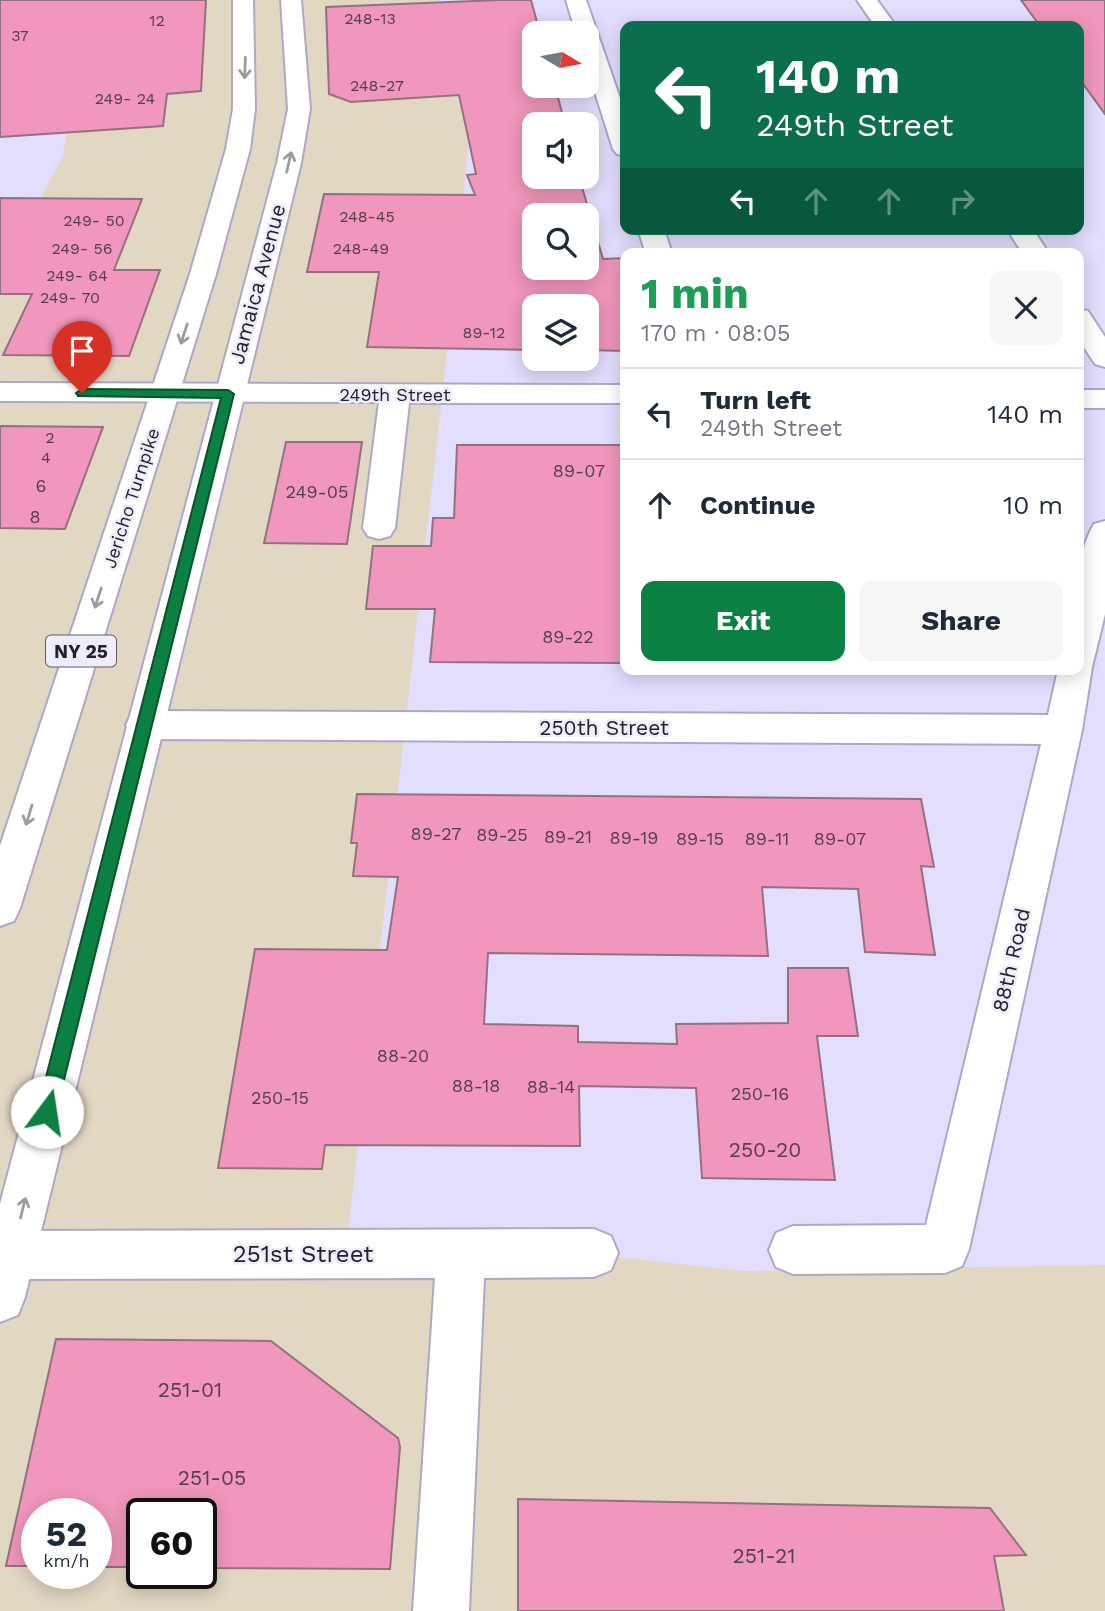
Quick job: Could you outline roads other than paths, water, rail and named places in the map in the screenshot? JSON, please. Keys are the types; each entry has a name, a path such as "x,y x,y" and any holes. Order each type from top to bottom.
{"street":[{"name":"Jericho Turnpike","path":"0,908 203,274 238,149 244,109 243,0"},
{"name":"Jamaica Avenue","path":"6,1276 228,394 289,163 299,109 291,0"},
{"path":"576,0 620,134"},
{"path":"867,0 882,21"},
{"path":"1084,326 1105,358"},
{"name":"249th Street","path":"0,392 620,394"},
{"path":"379,528 395,394"},
{"path":"1084,399 1105,399"},
{"path":"1084,632 1105,532"},
{"name":"88th Road","path":"793,1250 945,1249 1075,675"},
{"name":"250th Street","path":"144,725 1064,730"},
{"path":"440,1611 461,1253"},
{"name":"251st Street","path":"6,1276 461,1253 594,1253"}]}
